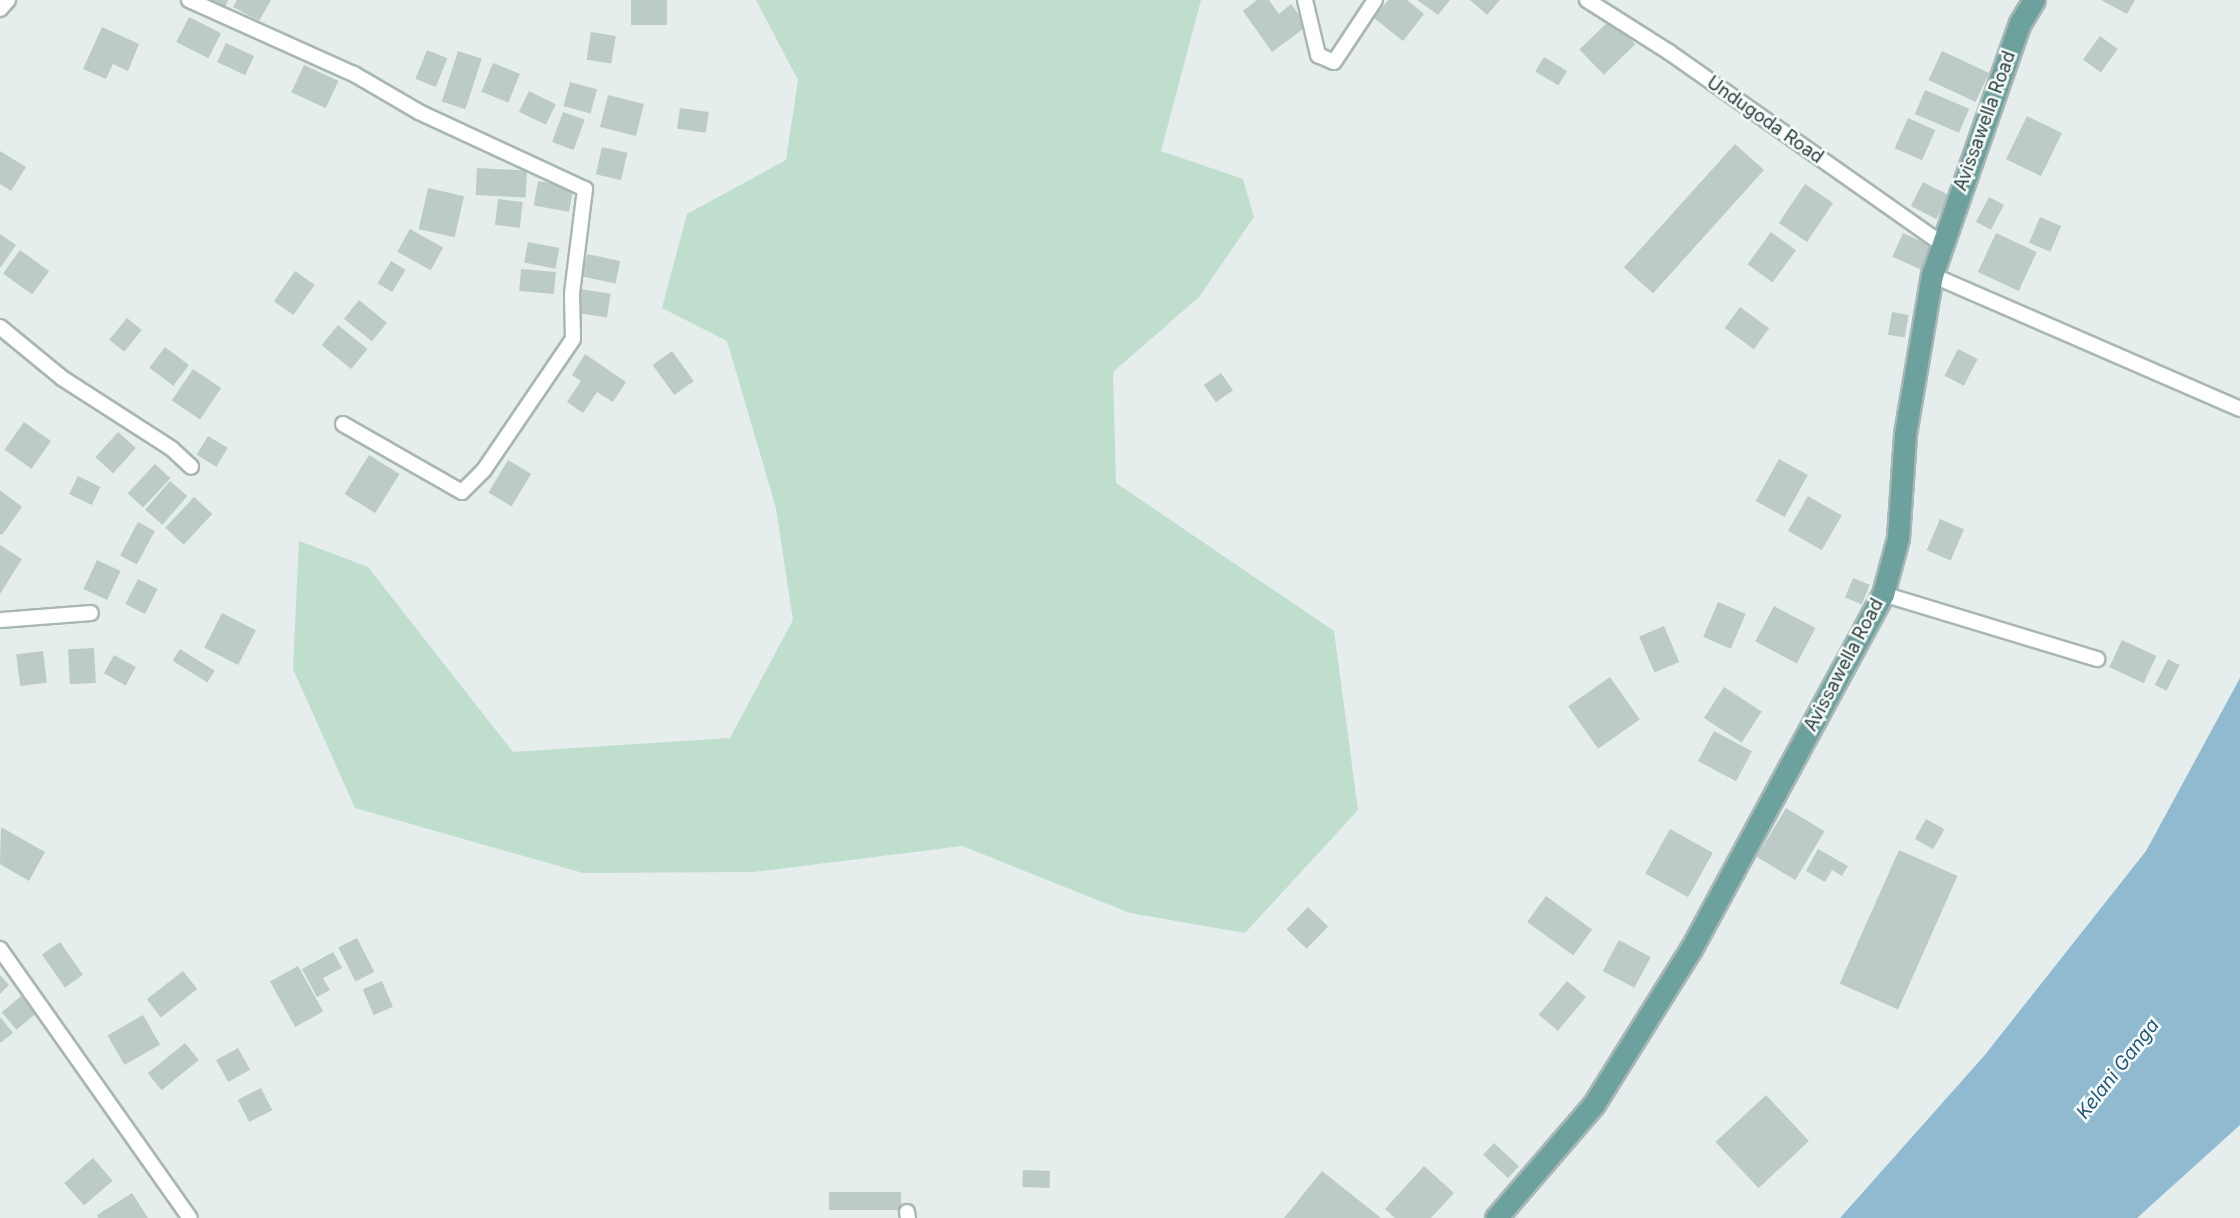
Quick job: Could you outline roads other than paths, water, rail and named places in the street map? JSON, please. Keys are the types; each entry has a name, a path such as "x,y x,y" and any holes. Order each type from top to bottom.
{"main road":[{"name":"Avissawella Road","path":"1496,1218 1594,1104 1691,949 1883,594 1898,538 1905,434 1932,275 2020,23 2034,0"}],"street":[{"path":"0,9 8,0"},
{"path":"189,0 354,74 419,112 585,189 572,294 573,339 485,470 462,492 343,424"},
{"path":"1305,0 1318,55 1334,62 1375,0"},
{"name":"Undugoda Road","path":"1587,0 1669,52 1941,243"},
{"path":"1932,275 2240,409"},
{"path":"0,327 62,378 172,449 191,467"},
{"path":"1883,594 2097,659"},
{"path":"0,620 91,613"},
{"path":"0,949 190,1218"}],"water":[{"name":"Kelani Ganga","path":"2240,678 2240,1125 2137,1218 1840,1218 1984,1056 2146,851"}]}
